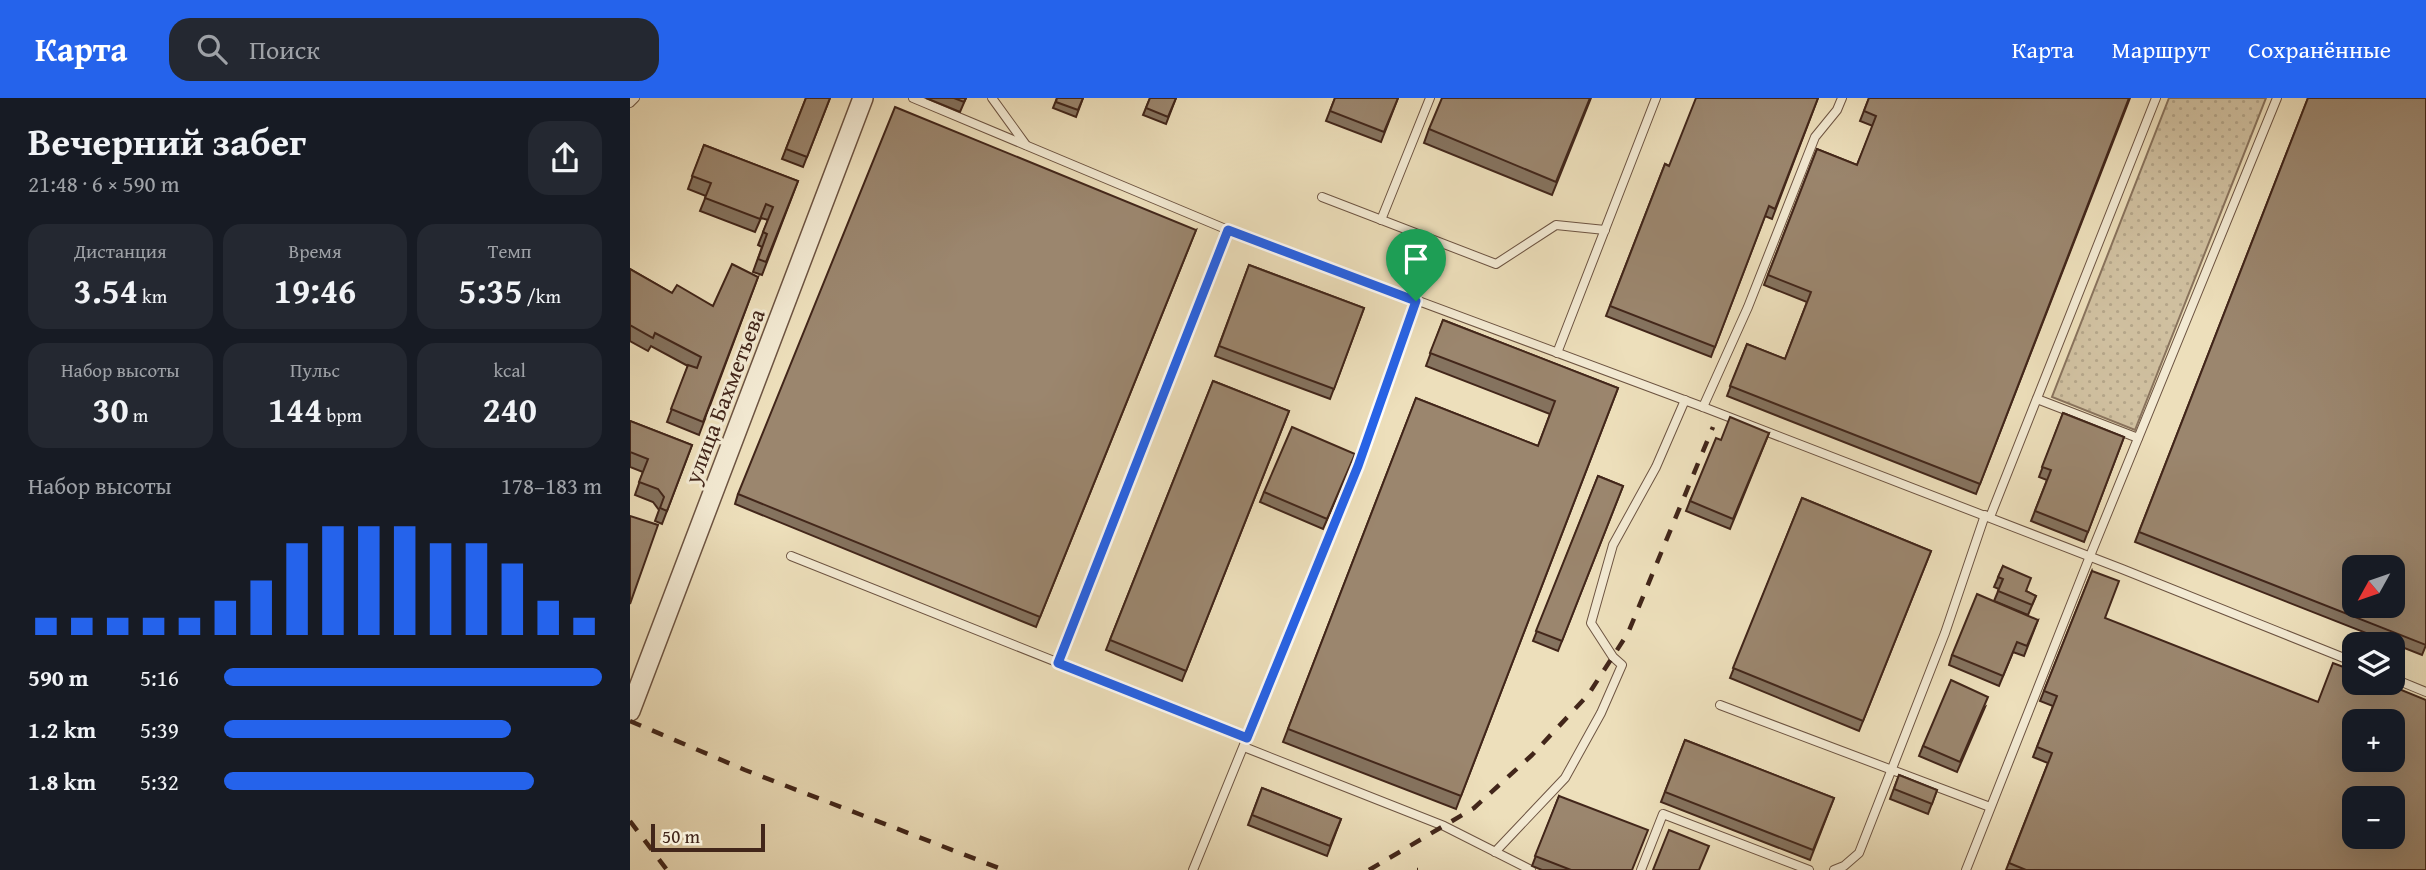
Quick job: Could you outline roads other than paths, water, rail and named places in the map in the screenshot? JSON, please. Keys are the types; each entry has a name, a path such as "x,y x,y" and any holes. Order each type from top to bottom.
{"street":[{"name":"улица Бахметьева","path":"630,711 863,98"}],"lane":[{"path":"630,103 635,98"},
{"path":"913,98 1228,230 1685,400 2090,556 2342,657"},
{"path":"992,98 1026,145"},
{"path":"1381,220 1430,98"},
{"path":"1558,353 1656,98"},
{"path":"1703,407 1748,307 1815,137 1837,110 1842,98"},
{"path":"1835,870 1859,853 1945,633 1987,516 2037,399 2156,98"},
{"path":"1966,870 2090,556 2277,98"},
{"path":"1322,197 1496,264 1556,225 1605,230"},
{"path":"1058,663 1228,230"},
{"path":"1194,870 1358,466 1416,301"},
{"path":"2037,399 2138,438"},
{"path":"1495,852 1565,778 1601,713 1622,665 1613,657 1591,623 1613,545 1656,467 1685,400"},
{"path":"792,556 1247,738"},
{"path":"2405,683 2426,692"},
{"path":"1720,705 1990,807"},
{"path":"1244,747 1444,826 1531,870"},
{"path":"1642,870 1663,814 1809,870"}],"railway":[{"path":"1369,870 1474,808 1532,755 1588,695 1628,633 1713,427"},
{"path":"630,721 745,770 1004,870"},
{"path":"630,821 667,870"}]}
